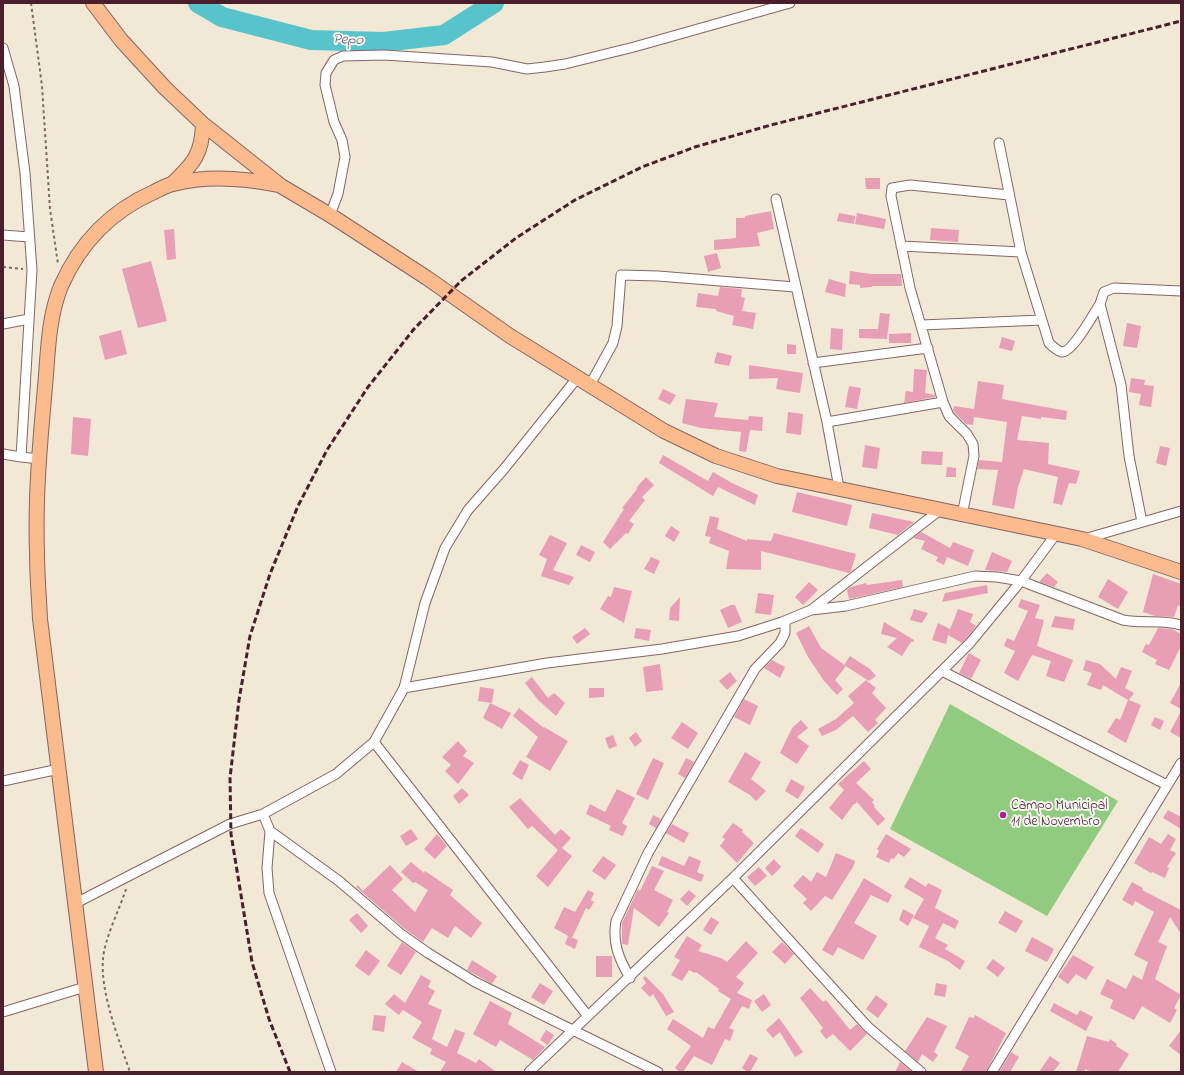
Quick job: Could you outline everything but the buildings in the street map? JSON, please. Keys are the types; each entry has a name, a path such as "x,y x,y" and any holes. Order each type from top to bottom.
{"main road":[{"path":"94,3 121,40 165,88 202,124 281,186 330,215 427,278 510,336 664,431 716,456 777,476 1082,540 1181,572"},
{"path":"172,184 188,170 196,158 202,142 202,124"},
{"path":"96,1072 74,904 40,619 37,552 40,459 51,325 61,287 73,262 101,226 119,211 145,196 172,184 213,178 230,178 281,186"}],"street":[{"path":"330,215 338,194 345,158 342,140 334,122 325,85 326,73 334,60 343,56 384,55 492,62 527,69 558,65 634,47 790,3"},
{"path":"3,48 14,86 25,173 32,270 21,457"},
{"path":"999,143 1021,252 1049,343 1055,349 1062,352 1068,350 1074,344 1100,304 1104,292 1114,288 1181,291"},
{"path":"962,515 974,456 973,444 967,434 950,416 944,402 910,288 892,205 892,188 910,185 1009,195"},
{"path":"776,199 826,422 839,488"},
{"path":"3,235 29,237"},
{"path":"901,246 1021,252"},
{"path":"590,385 613,343 617,326 621,276 658,276 796,286"},
{"path":"1100,304 1120,384 1129,456 1142,522"},
{"path":"3,324 29,319"},
{"path":"921,325 1042,320"},
{"path":"813,363 928,348"},
{"path":"74,904 230,824 263,814 336,774 374,742 404,688 425,603 445,548 468,510 504,470 578,377"},
{"path":"826,422 944,402"},
{"path":"3,454 40,459"},
{"path":"404,688 547,663 662,649 738,636 785,621 811,610 940,510"},
{"path":"1082,540 1181,512"},
{"path":"529,1072 587,1015 630,978 734,878 970,643 1021,581 1056,534"},
{"path":"811,610 846,606 975,576 997,577 1021,581 1123,620 1137,623 1154,621 1171,622 1181,625"},
{"path":"630,978 615,946 614,932 616,921 648,853 751,676 769,653 780,643 785,633 785,621"},
{"path":"942,671 1167,785"},
{"path":"374,742 587,1015"},
{"path":"992,1072 1181,763"},
{"path":"3,781 59,769"},
{"path":"263,814 270,831 267,868 269,893 331,1072"},
{"path":"270,831 340,881 401,934 428,953 475,982 658,1072"},
{"path":"734,878 868,1027 921,1072"},
{"path":"3,1012 85,986"}],"path":[{"path":"31,3 42,86 50,209 61,287"},
{"path":"3,267 32,270"},
{"path":"130,1072 113,1020 104,979 103,958 131,874"}],"green space":[{"name":"Campo Municipal 11 de Novembro","path":"950,704 1118,801 1047,916 890,829"}],"waterway":[{"name":"Pepo","path":"198,3 222,17 311,40 383,42 444,35 494,3"}],"railway":[{"path":"290,1072 269,1019 252,962 231,834 230,778 239,700 250,636 270,574 298,506 327,450 368,387 414,329 461,281 516,238 575,200 642,167 695,147 771,125 1181,21"}],"place":[{"name":"Campo Municipal 11 de Novembro","path":"1003,815"}]}
